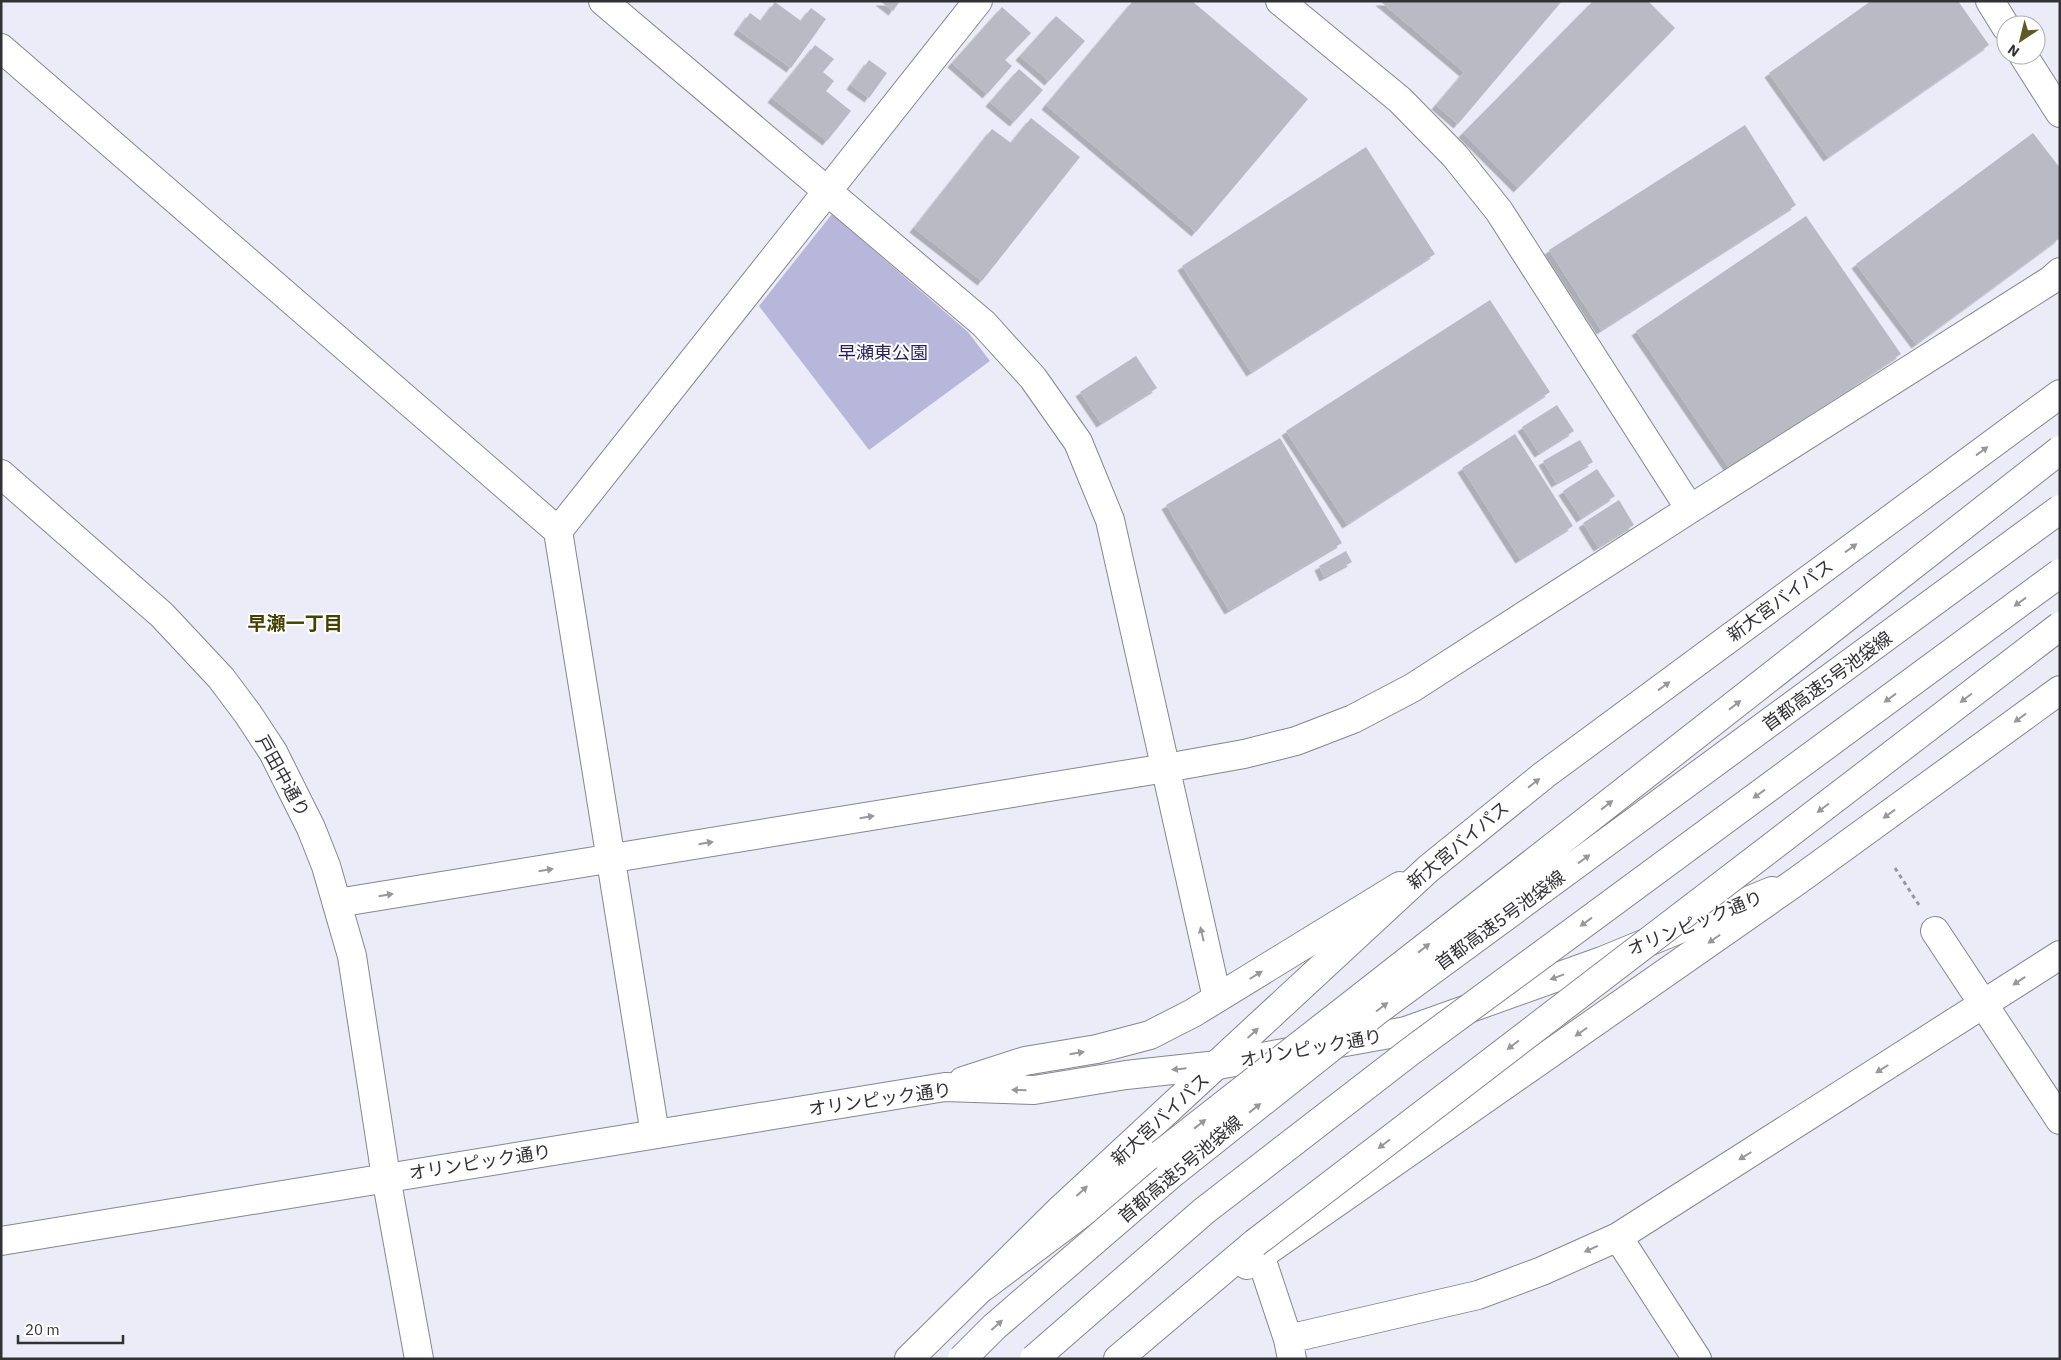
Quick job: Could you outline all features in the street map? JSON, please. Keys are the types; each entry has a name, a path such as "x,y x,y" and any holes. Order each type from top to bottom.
{"main road":[{"path":"603,1 984,324 1033,378 1078,442 1110,520 1217,998"},
{"path":"558,531 978,1"},
{"path":"1280,1 1400,100 1455,156 1500,211 1690,508"},
{"path":"1990,1 1999,15"},
{"path":"1,48 558,531 655,1134"},
{"path":"2030,65 2060,113"},
{"path":"337,903 1244,754 1278,745 1354,719 1412,688 1690,508 2051,280 2060,272"},
{"name":"新大宮バイパス","path":"909,1359 1062,1208 1428,869 1544,775 2060,394"},
{"path":"983,1287 1162,1154 2060,450"},
{"name":"戸田中通り","path":"1,474 162,615 221,678 248,714 293,789 312,828 352,956 386,1177 419,1359"},
{"name":"首都高速5号池袋線","path":"962,1359 994,1327 1174,1172 1378,1010 2060,509"},
{"path":"1034,1359 1204,1211 1411,1051 2060,573"},
{"path":"1119,1359 1257,1249 2060,626"},
{"path":"1257,1249 1797,881 2060,690"},
{"path":"945,1087 1025,1062 1097,1050 1150,1035 1193,1013 1428,869"},
{"name":"オリンピック通り","path":"1,1241 945,1087 1034,1090 1126,1075 1218,1065 1406,1031 1602,961 1797,881"},
{"path":"1935,931 2060,1120"},
{"path":"1257,1249 1290,1349 1478,1295 1542,1271 1618,1236 2060,955"},
{"path":"1618,1236 1697,1359"}],"path":[{"path":"1895,868 1935,931"}],"green space":[{"name":"早瀬東公園","path":"832,214 968,332 990,361 869,450 759,306"}],"building":[{"path":"880,1 900,1 893,11"},
{"path":"1133,1 1192,1 1308,99 1196,232 1046,105"},
{"path":"1380,1 1562,1 1458,124 1436,105 1464,72"},
{"path":"1593,1 1648,1 1675,28 1518,188 1463,133"},
{"path":"1871,1 1958,1 1989,45 1828,157 1769,73"},
{"path":"775,2 801,21 811,8 826,19 791,68 738,30 750,13 761,21"},
{"path":"1002,7 1031,33 1005,60 1012,66 987,94 952,63"},
{"path":"1056,16 1085,41 1049,81 1020,56"},
{"path":"815,45 834,59 823,72 834,81 826,91 851,111 827,141 772,98"},
{"path":"869,60 887,73 869,98 851,85"},
{"path":"1019,69 1043,90 1014,122 990,102"},
{"path":"1031,118 1080,157 982,281 914,228 992,129 1011,143"},
{"path":"1745,125 1796,205 1601,330 1549,250"},
{"path":"2033,133 2060,168 2060,238 1916,344 1856,264"},
{"path":"1366,147 1435,254 1251,372 1182,266"},
{"path":"1806,216 1901,354 1730,469 1636,331"},
{"path":"1490,300 1550,392 1347,524 1286,431"},
{"path":"1136,356 1157,388 1101,423 1080,392"},
{"path":"1557,405 1574,431 1539,453 1522,427"},
{"path":"1515,434 1573,526 1520,559 1462,468"},
{"path":"1280,438 1342,543 1229,610 1166,505"},
{"path":"1580,440 1593,462 1556,483 1543,461"},
{"path":"1597,469 1615,496 1581,518 1563,491"},
{"path":"1619,500 1634,525 1598,547 1583,523"},
{"path":"1346,551 1352,562 1324,577 1319,566"}],"district":[{"name":"早瀬一丁目","path":"295,623"}]}
